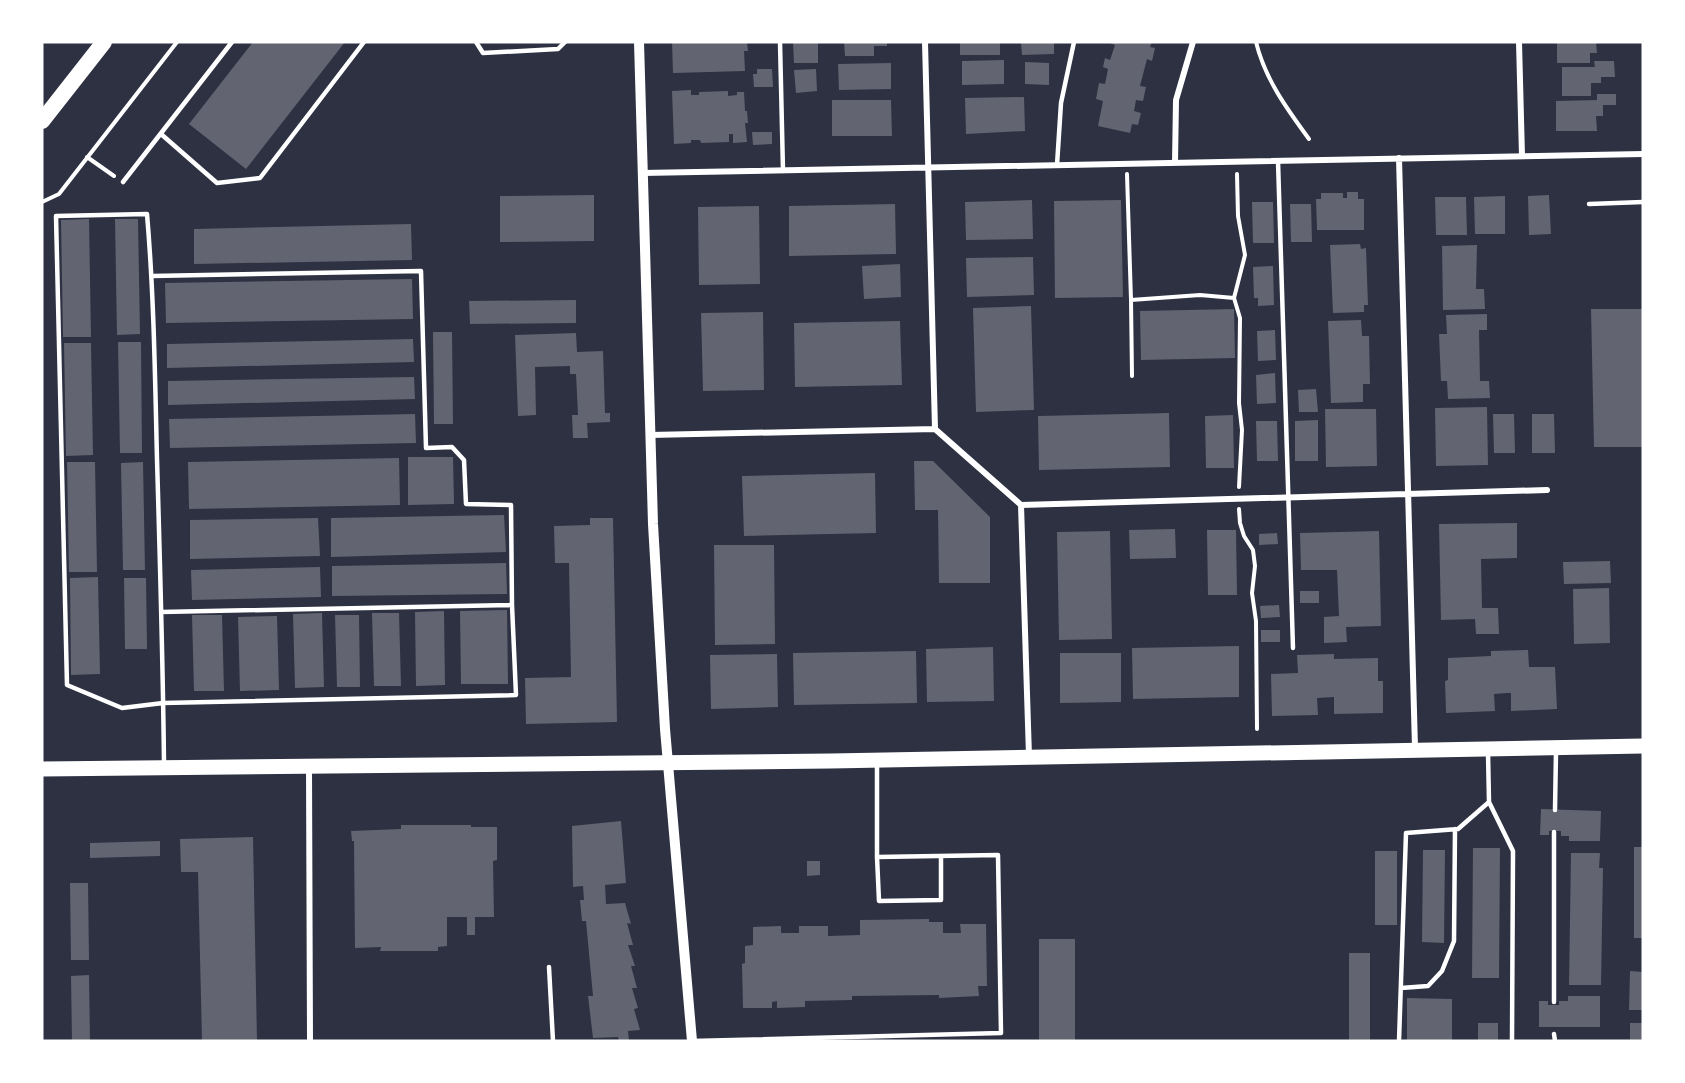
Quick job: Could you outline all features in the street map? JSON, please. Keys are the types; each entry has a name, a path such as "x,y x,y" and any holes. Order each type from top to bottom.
{"highway":[{"path":"42,121 104,42"}],"main road":[{"path":"42,769 877,760 1643,746"}],"street":[{"path":"639,42 653,524 667,762 692,1041"},
{"path":"925,42 935,429"},
{"path":"1175,163 1176,100 1193,42"},
{"path":"1519,42 1522,156"},
{"path":"642,173 1643,154"},
{"path":"1399,158 1415,751"},
{"path":"650,435 935,429 1022,505 1547,490"},
{"path":"1022,505 1029,757"},
{"path":"309,767 310,1041"}],"lane":[{"path":"123,182 232,42"},
{"path":"161,134 217,183 260,178 364,42"},
{"path":"476,42 483,53 558,48 566,42"},
{"path":"780,42 783,171"},
{"path":"1057,165 1060,103 1074,42"},
{"path":"1278,161 1293,648"},
{"path":"1589,204 1643,202"},
{"path":"152,276 421,271 426,448 452,447 464,460 466,504 511,505 516,695 163,703 122,708 67,685 56,216 147,214 152,276 162,612 163,703 164,767"},
{"path":"162,612 512,605"},
{"path":"1555,810 1556,748"},
{"path":"1488,749 1489,802 1513,851 1512,1041"},
{"path":"877,760 879,902 941,900 941,856"},
{"path":"1399,1041 1406,833 1458,829 1489,802"},
{"path":"1401,988 1428,987 1442,971 1454,941 1455,829"},
{"path":"1554,832 1554,1002"},
{"path":"692,1041 1001,1033 998,855 877,857"},
{"path":"549,967 553,1041"},
{"path":"1554,1034 1555,1041"}],"path":[{"path":"42,202 59,194 177,42"},
{"path":"1256,42 1265,70 1275,90 1309,139"},
{"path":"87,157 123,182"},
{"path":"1237,162 1238,216 1245,255 1234,298 1240,318 1239,403 1242,430 1239,499 1240,523 1252,550 1255,566 1252,592 1256,621 1254,641 1257,662 1257,729"},
{"path":"1127,164 1132,376"},
{"path":"1131,300 1200,295 1234,298"}],"building":[{"path":"253,42 345,42 246,169 189,124"},
{"path":"672,42 747,42 748,51 744,51 745,71 673,73"},
{"path":"793,42 818,42 818,63 794,63"},
{"path":"844,42 887,42 887,46 874,46 874,56 845,56"},
{"path":"960,42 1000,42 1000,55 960,55"},
{"path":"1054,42 1054,54 1022,55 1021,43"},
{"path":"1107,42 1152,42 1150,47 1155,48 1152,61 1147,59 1140,86 1146,87 1143,101 1136,100 1134,111 1141,113 1138,125 1132,124 1130,133 1098,126 1103,101 1096,99 1099,83 1105,84 1108,69 1103,67 1105,58 1110,60 1115,45"},
{"path":"1557,42 1596,42 1597,53 1590,53 1590,63 1557,63"},
{"path":"1004,60 1004,84 962,85 962,61"},
{"path":"1594,61 1614,61 1615,77 1601,77 1601,83 1591,83 1591,96 1562,96 1562,67 1595,67"},
{"path":"1025,62 1049,63 1049,85 1025,84"},
{"path":"891,63 891,89 839,90 838,64"},
{"path":"757,69 772,69 773,87 754,87 753,74 757,74"},
{"path":"816,69 817,91 796,93 794,70"},
{"path":"691,90 691,95 699,95 699,92 728,91 728,96 744,92 748,123 745,123 747,142 733,143 733,134 729,134 729,142 701,143 700,140 691,140 691,143 674,144 672,91"},
{"path":"1597,94 1616,94 1616,105 1603,105 1603,116 1596,116 1597,131 1556,131 1556,101 1597,100"},
{"path":"1024,97 1025,131 966,134 965,98"},
{"path":"832,100 891,100 892,136 832,136"},
{"path":"752,132 772,132 772,144 753,145"},
{"path":"1347,192 1358,192 1358,199 1364,199 1364,230 1317,230 1316,199 1321,199 1321,193 1343,193 1343,198 1347,198"},
{"path":"594,195 594,241 500,242 500,196"},
{"path":"1549,195 1551,234 1529,235 1528,196"},
{"path":"1505,196 1505,234 1475,234 1474,197"},
{"path":"1435,197 1466,197 1467,235 1436,235"},
{"path":"1032,200 1033,239 966,240 965,202"},
{"path":"1121,200 1123,297 1055,298 1054,201"},
{"path":"1252,202 1273,202 1274,243 1253,243"},
{"path":"895,204 896,254 789,256 789,206"},
{"path":"1290,204 1311,204 1312,242 1291,242"},
{"path":"759,206 760,284 699,285 698,207"},
{"path":"89,219 91,337 63,337 61,220"},
{"path":"115,219 138,219 140,334 117,335"},
{"path":"411,224 412,260 194,264 194,229"},
{"path":"1360,244 1361,249 1366,248 1368,305 1364,305 1364,312 1333,313 1330,245"},
{"path":"1477,245 1476,289 1484,289 1485,309 1443,310 1442,246"},
{"path":"1033,257 1034,295 967,297 966,258"},
{"path":"900,264 901,297 864,299 862,266"},
{"path":"1273,266 1274,305 1258,306 1258,298 1254,298 1253,267"},
{"path":"412,279 413,319 166,323 165,283"},
{"path":"576,300 576,323 470,324 469,301"},
{"path":"1031,306 1034,410 976,412 973,308"},
{"path":"1234,309 1235,358 1141,360 1140,311"},
{"path":"1591,309 1643,309 1643,447 1594,447"},
{"path":"763,312 764,390 703,391 701,313"},
{"path":"1487,314 1487,330 1479,330 1480,381 1489,381 1490,398 1448,399 1447,381 1441,381 1439,334 1447,334 1446,315"},
{"path":"1361,320 1362,336 1369,336 1370,384 1363,384 1363,402 1331,403 1328,321"},
{"path":"900,321 902,385 795,387 794,323"},
{"path":"1275,330 1276,360 1258,361 1257,331"},
{"path":"433,332 452,332 453,424 434,424"},
{"path":"576,333 577,352 603,351 605,413 610,413 610,422 587,423 588,438 573,438 572,415 578,415 576,374 570,374 570,366 535,367 536,415 518,416 515,335"},
{"path":"413,339 414,362 167,368 167,344"},
{"path":"118,342 141,342 142,453 120,453"},
{"path":"64,343 91,343 93,455 66,456"},
{"path":"1275,373 1276,403 1257,404 1256,375"},
{"path":"414,377 415,399 168,405 168,381"},
{"path":"1316,389 1318,412 1299,412 1298,390"},
{"path":"1487,407 1488,465 1436,466 1435,408"},
{"path":"1325,409 1376,409 1377,466 1326,467"},
{"path":"1169,413 1170,467 1039,470 1038,416"},
{"path":"415,414 416,443 170,448 169,419"},
{"path":"1493,414 1514,414 1515,453 1494,453"},
{"path":"1532,414 1554,414 1555,453 1532,453"},
{"path":"1233,415 1234,468 1206,468 1205,416"},
{"path":"1318,420 1318,461 1295,461 1295,421"},
{"path":"1256,421 1277,421 1278,461 1257,461"},
{"path":"408,457 453,457 454,504 408,505"},
{"path":"399,458 400,505 189,509 188,462"},
{"path":"914,461 933,461 990,517 990,583 939,583 938,510 915,510"},
{"path":"67,462 95,462 97,572 69,572"},
{"path":"143,462 145,570 123,570 121,463"},
{"path":"875,473 876,533 744,536 742,476"},
{"path":"504,515 506,552 331,557 331,518"},
{"path":"318,518 320,556 190,559 190,520"},
{"path":"590,518 613,518 617,722 526,724 525,678 571,677 569,563 555,563 554,526 590,525"},
{"path":"1517,523 1517,558 1481,559 1482,608 1498,608 1499,634 1476,634 1475,619 1441,620 1439,524"},
{"path":"1175,529 1176,558 1130,559 1129,530"},
{"path":"1207,530 1236,530 1237,595 1208,595"},
{"path":"1110,531 1112,639 1059,640 1057,532"},
{"path":"1379,531 1381,626 1346,627 1347,642 1324,643 1324,617 1339,616 1337,570 1301,570 1300,533"},
{"path":"1277,533 1278,544 1259,545 1259,534"},
{"path":"714,545 774,545 775,644 715,645"},
{"path":"1610,561 1611,583 1564,584 1563,562"},
{"path":"506,563 507,594 332,596 332,566"},
{"path":"320,567 321,597 192,600 191,570"},
{"path":"98,577 100,674 71,675 70,578"},
{"path":"124,578 146,578 147,649 125,649"},
{"path":"1609,588 1610,643 1574,644 1573,589"},
{"path":"1300,591 1319,591 1319,603 1300,603"},
{"path":"1279,605 1280,617 1261,618 1260,606"},
{"path":"507,610 508,684 461,684 460,611"},
{"path":"444,611 445,685 416,686 415,612"},
{"path":"322,613 324,687 295,688 293,614"},
{"path":"372,613 399,613 401,686 374,686"},
{"path":"192,615 222,615 224,691 194,691"},
{"path":"335,615 359,615 360,687 337,687"},
{"path":"277,616 279,690 240,691 238,617"},
{"path":"1261,630 1280,630 1280,642 1261,642"},
{"path":"1239,646 1239,697 1133,699 1132,648"},
{"path":"993,647 994,701 927,702 926,649"},
{"path":"1528,650 1529,667 1555,667 1557,709 1511,711 1511,693 1507,693 1494,694 1495,711 1446,713 1445,681 1448,680 1448,658 1491,656 1491,651"},
{"path":"916,651 917,703 794,705 793,653"},
{"path":"1060,653 1121,653 1121,702 1060,703"},
{"path":"777,654 778,707 711,709 710,655"},
{"path":"1334,654 1334,659 1378,658 1378,681 1383,681 1383,713 1334,714 1334,697 1317,698 1318,715 1272,716 1271,674 1298,673 1297,655"},
{"path":"1541,809 1601,811 1600,841 1569,841 1569,836 1561,836 1561,831 1549,831 1549,835 1540,835"},
{"path":"621,821 626,883 605,885 606,904 625,903 631,924 627,923 633,945 628,945 635,966 631,966 637,988 632,988 638,1008 634,1009 640,1030 628,1031 629,1041 619,1041 618,1037 593,1038 588,996 593,996 586,921 582,921 580,900 584,900 583,886 573,887 572,826"},
{"path":"401,825 497,827 497,860 493,861 494,917 475,917 475,935 467,935 467,917 447,917 447,946 438,947 438,951 380,951 381,947 355,948 354,841 352,841 351,831 401,829"},
{"path":"253,837 257,1041 202,1041 198,872 181,872 180,839"},
{"path":"160,841 160,856 90,858 90,843"},
{"path":"1634,847 1643,847 1643,938 1634,938"},
{"path":"1473,848 1500,848 1499,978 1472,978"},
{"path":"1423,850 1445,850 1444,943 1422,942"},
{"path":"1375,851 1397,851 1397,925 1375,925"},
{"path":"1571,853 1600,853 1599,868 1603,868 1601,985 1569,985"},
{"path":"807,861 820,861 820,875 807,876"},
{"path":"70,883 88,883 89,960 71,960"},
{"path":"929,919 929,922 943,922 943,933 961,933 960,924 986,924 987,986 978,986 979,996 939,998 939,995 852,996 852,1000 805,1001 805,1007 777,1008 777,1001 772,1002 772,1008 743,1008 742,964 745,963 745,946 753,945 753,927 781,926 781,933 799,933 799,926 828,926 828,936 860,935 860,920"},
{"path":"1039,939 1075,939 1075,1041 1039,1041"},
{"path":"1349,953 1370,953 1370,1041 1349,1041"},
{"path":"1630,971 1643,972 1643,1010 1629,1010"},
{"path":"89,975 90,1041 72,1041 71,976"},
{"path":"1568,996 1600,996 1600,1027 1539,1027 1539,1001 1548,1001 1548,1005 1559,1005 1559,1001 1568,1001"},
{"path":"1407,998 1452,999 1452,1041 1407,1041"},
{"path":"1478,1023 1498,1023 1498,1041 1478,1041"},
{"path":"1630,1023 1643,1023 1643,1041 1630,1041"}]}
